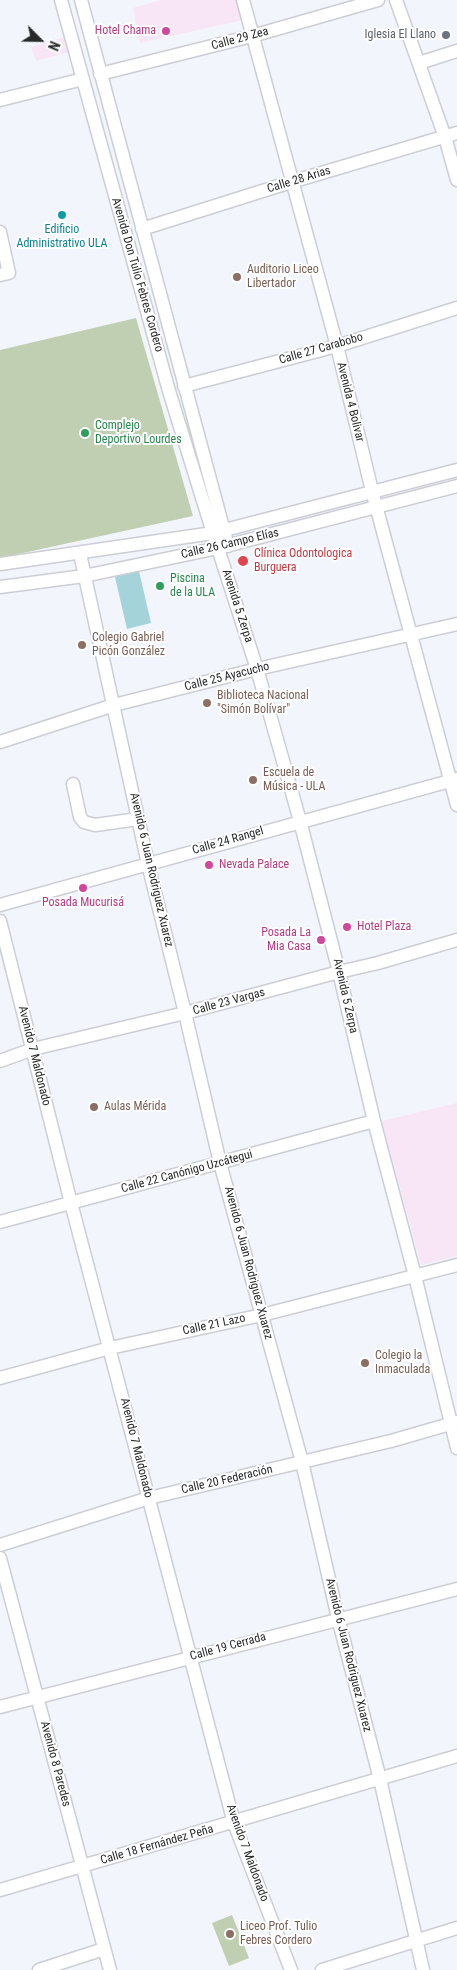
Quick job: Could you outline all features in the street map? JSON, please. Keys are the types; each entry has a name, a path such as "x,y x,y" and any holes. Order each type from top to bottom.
{"street":[{"name":"Avenida Don Tulio Febres Cordero","path":"61,0 167,381 223,547"},
{"name":"Avenida Don Tulio Febres Cordero","path":"82,0 100,74 184,386 218,532"},
{"name":"Avenida 4 Bolivar","path":"243,0 336,346 372,491 454,779 457,805"},
{"name":"Calle 29 Zea","path":"100,74 252,36 378,0"},
{"path":"396,0 419,63 451,135 457,180"},
{"path":"419,63 457,51"},
{"path":"0,100 83,79"},
{"name":"Calle 28 Arias","path":"142,229 291,182 451,135"},
{"path":"0,232 9,273 0,275"},
{"name":"Calle 27 Carabobo","path":"184,386 336,346 457,308"},
{"name":"Calle 26 Campo Elías","path":"0,564 80,554 218,532 457,470"},
{"name":"Calle 26 Campo Elías","path":"0,587 84,576 223,547 457,486"},
{"name":"Avenida 5 Zerpa","path":"223,547 300,821 339,972 374,1121 454,1423 457,1448"},
{"name":"Avenido 6 Juan Rodriguez Xuarez","path":"80,554 148,864 186,1013 220,1163 302,1462 338,1618 380,1779 423,1970"},
{"name":"Calle 25 Ayacucho","path":"0,742 114,705 457,624"},
{"name":"Calle 24 Rangel","path":"0,905 454,779"},
{"path":"73,784 80,817 84,822 95,825 138,819"},
{"name":"Avenido 7 Maldonado","path":"0,921 71,1203 234,1823 291,1970"},
{"name":"Calle 23 Vargas","path":"0,1061 33,1049 186,1013 339,972 378,964 457,940"},
{"name":"Calle 22 Canónigo Uzcátegui","path":"0,1222 374,1121"},
{"name":"Calle 21 Lazo","path":"0,1378 110,1348 262,1315 457,1265"},
{"name":"Calle 20 Federación","path":"0,1544 149,1498 391,1442 454,1423"},
{"name":"Avenido 8 Paredes","path":"0,1558 110,1970"},
{"name":"Calle 19 Cerrada","path":"0,1707 338,1618 457,1589"},
{"name":"Calle 18 Fernández Peña","path":"1,1887 83,1867 457,1756"},
{"path":"322,1970 457,1928"},
{"path":"39,1970 104,1950"}],"shaded area":[{"name":"Hotel Chama","path":"161,0 242,0 247,19 140,43 133,8"},
{"path":"69,36 73,51 36,61 31,47"},
{"path":"457,1103 457,1256 421,1265 382,1121"}],"green space":[{"name":"Complejo Deportivo Lourdes","path":"136,318 193,516 0,558 0,350"},
{"path":"232,1915 249,1958 229,1966 212,1923"}],"water":[{"path":"139,571 151,623 127,629 115,577"}],"place":[{"name":"Hotel Chama","path":"166,31"},
{"name":"Iglesia El Llano","path":"446,35"},
{"name":"Edificio Administrativo ULA","path":"62,215"},
{"name":"Auditorio Liceo Libertador","path":"237,277"},
{"name":"Complejo Deportivo Lourdes","path":"85,433"},
{"name":"Clínica Odontologica Burguera","path":"243,561"},
{"name":"Piscina de la ULA","path":"160,586"},
{"name":"Colegio Gabriel Picón González","path":"82,645"},
{"name":"Biblioteca Nacional \"Simón Bolívar\"","path":"207,703"},
{"name":"Escuela de Música - ULA","path":"253,780"},
{"name":"Nevada Palace","path":"209,865"},
{"name":"Posada Mucurisá","path":"83,888"},
{"name":"Hotel Plaza","path":"347,927"},
{"name":"Posada La Mia Casa","path":"321,940"},
{"name":"Aulas Mérida","path":"94,1107"},
{"name":"Colegio la Inmaculada","path":"365,1363"},
{"name":"Liceo Prof. Tulio Febres Cordero","path":"230,1934"}]}
